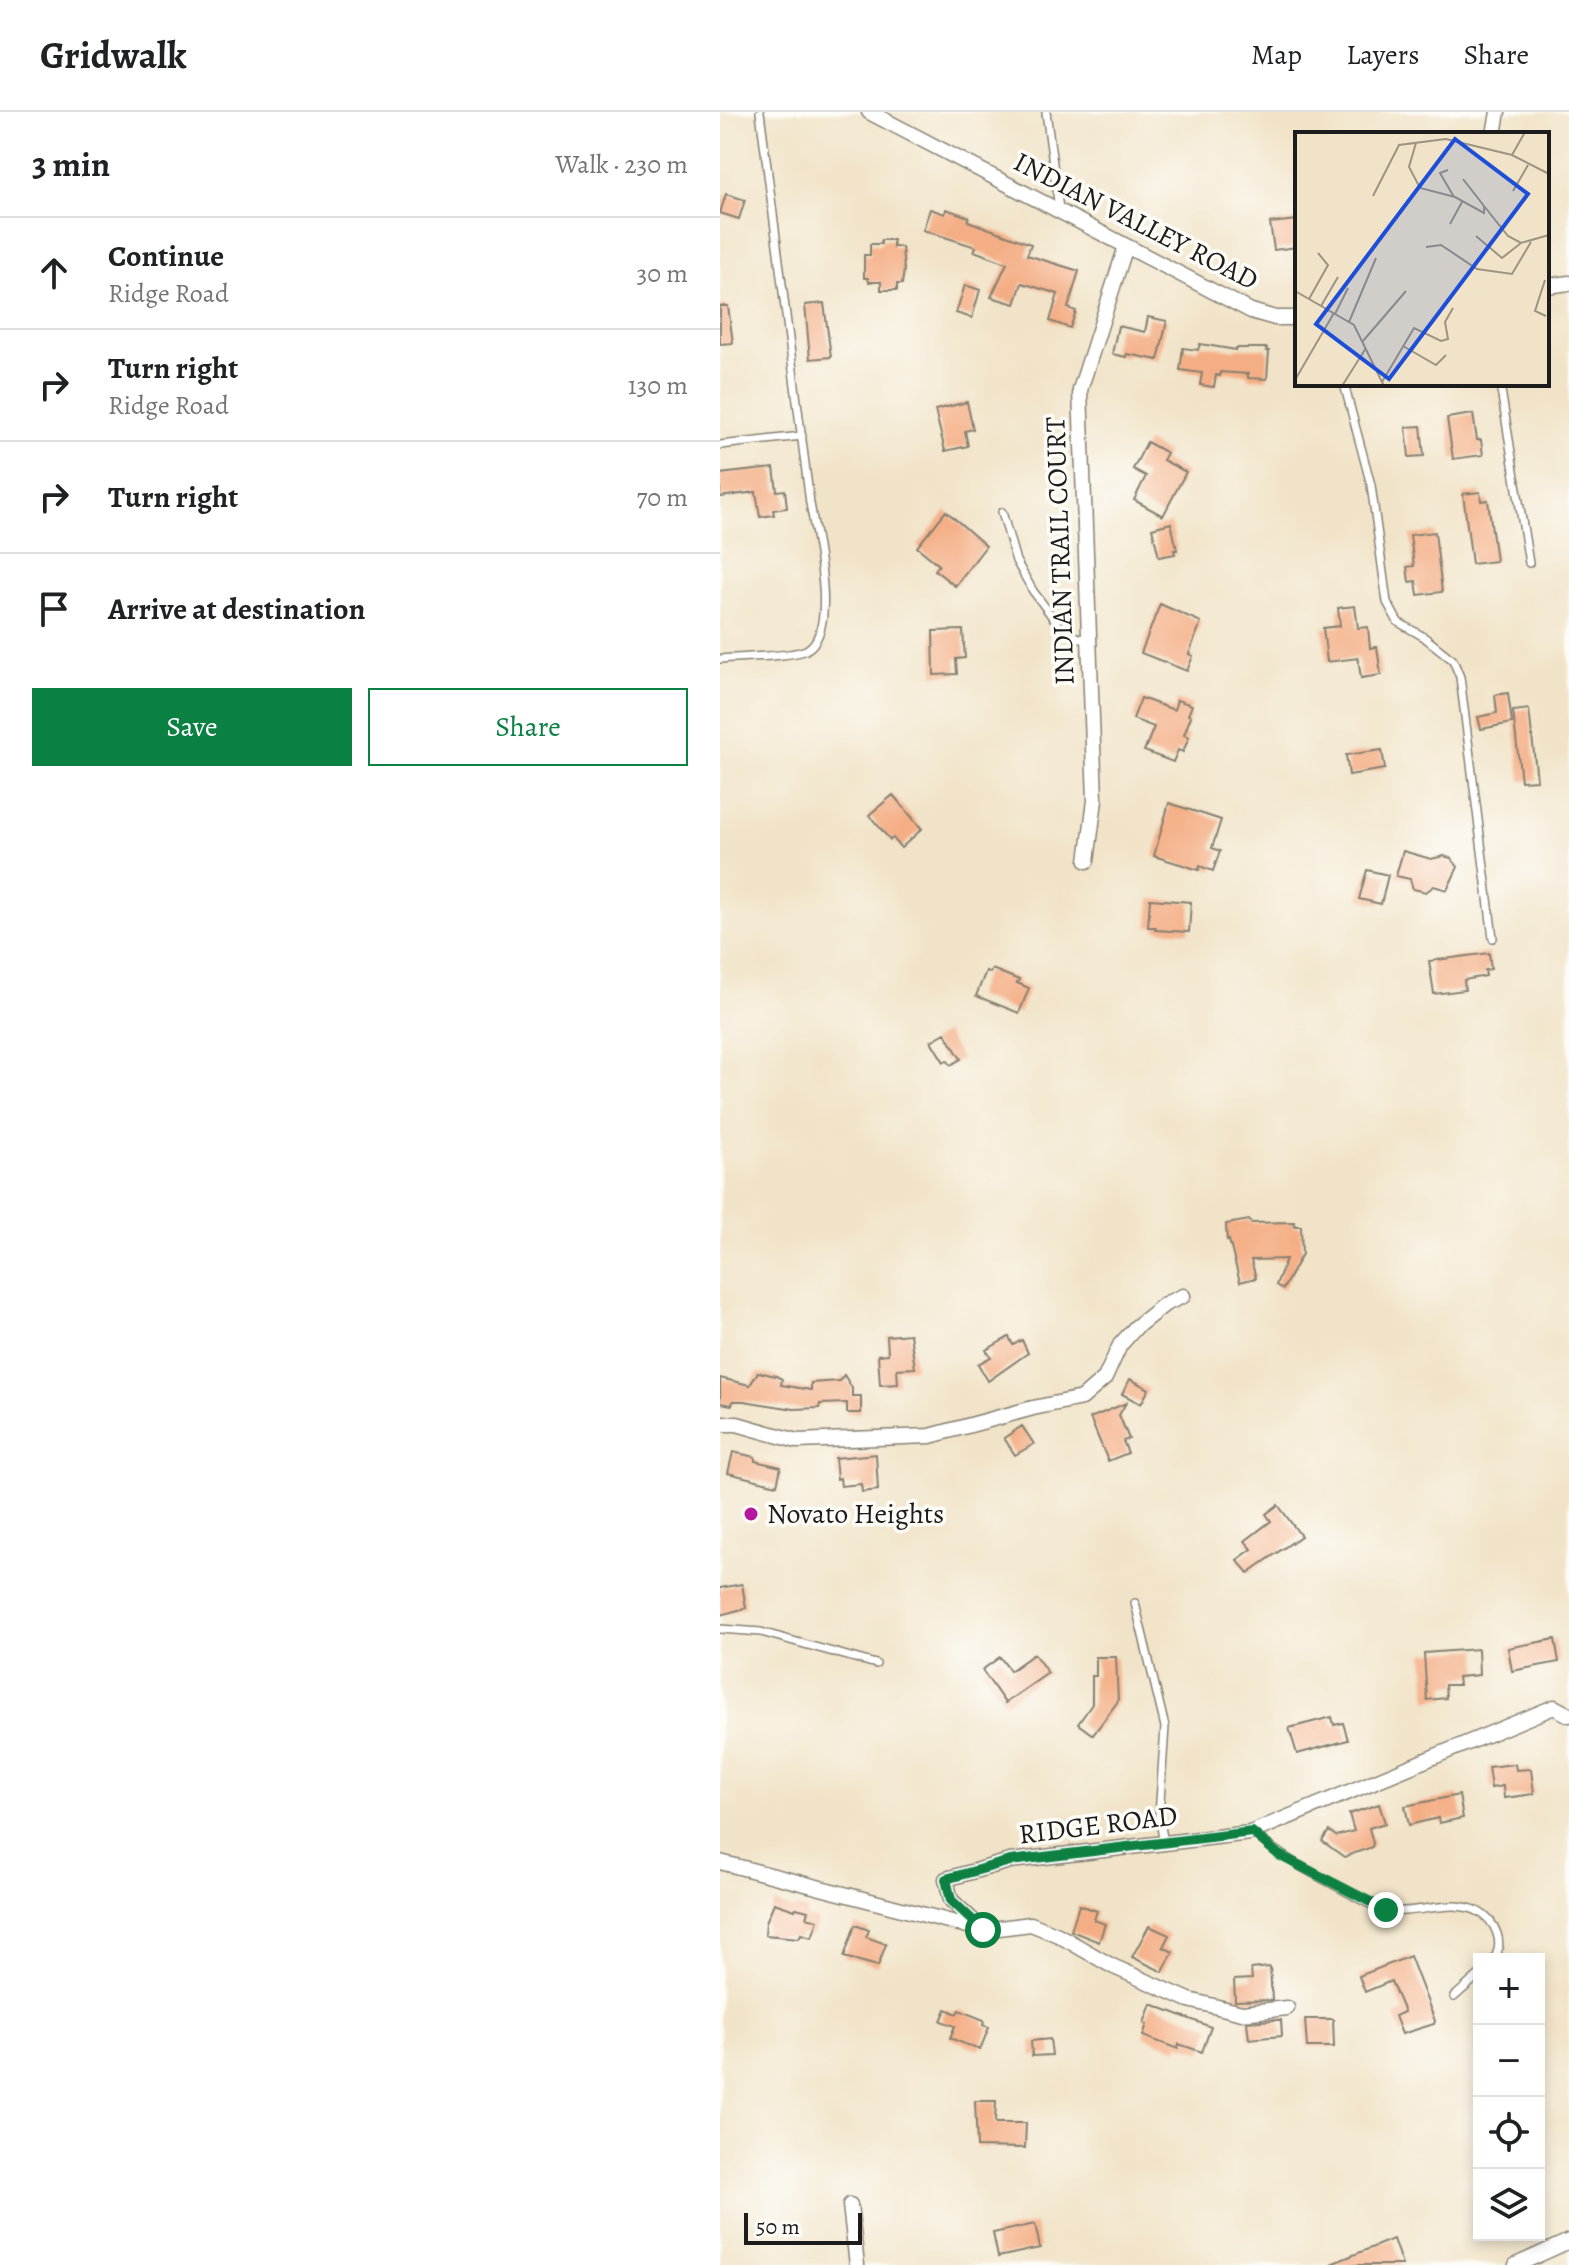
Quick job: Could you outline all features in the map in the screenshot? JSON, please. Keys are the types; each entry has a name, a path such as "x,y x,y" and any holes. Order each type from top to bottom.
{"street":[{"name":"INDIAN VALLEY ROAD","path":"869,112 1251,311 1275,318 1295,318"},
{"path":"1494,132 1498,112"},
{"name":"INDIAN TRAIL COURT","path":"1087,861 1095,800 1080,390 1126,246"},
{"path":"1549,286 1569,283"},
{"path":"720,1424 737,1424 797,1441 930,1436 1082,1398 1105,1378 1120,1345 1136,1327 1165,1304 1183,1296"},
{"name":"RIDGE ROAD","path":"983,1930 951,1900 946,1879 1010,1861 1252,1832 1554,1707 1569,1715"},
{"path":"720,1862 983,1930 1031,1924 1058,1935 1112,1966 1189,2000 1242,2013 1287,2008"},
{"path":"850,2205 857,2265"},
{"path":"1516,2265 1569,2241"}],"lane":[{"path":"720,659 804,651 816,642 824,608 760,112"},
{"path":"1046,112 1059,211"},
{"path":"1345,386 1371,485 1387,602 1398,622 1424,637 1453,660 1460,677 1493,938"},
{"path":"1500,386 1529,563"},
{"path":"720,445 802,436"},
{"path":"1002,512 1016,561 1033,591 1063,631 1089,642"},
{"path":"1135,1603 1165,1727 1159,1816 1164,1843"},
{"path":"720,1629 761,1632 876,1664"},
{"path":"1252,1832 1279,1855 1386,1910 1452,1907 1477,1910 1494,1923 1498,1935 1497,1953"},
{"path":"1454,1997 1473,1980"}],"building":[{"path":"726,194 745,200 739,219 720,213"},
{"path":"930,209 945,214 946,209 969,217 968,221 1031,244 1027,255 1079,271 1068,308 1076,311 1070,328 1050,321 1058,294 1022,283 1015,304 991,297 1007,263 974,251 976,247 923,230"},
{"path":"1295,220 1295,247 1274,250 1270,223"},
{"path":"881,240 893,240 893,247 902,247 904,270 902,284 897,284 897,290 881,290 881,282 869,282 868,278 864,278 864,255 870,255 870,244 881,244"},
{"path":"965,285 980,290 972,318 956,313"},
{"path":"824,303 831,357 810,359 805,305"},
{"path":"720,306 728,306 733,343 720,344"},
{"path":"1148,317 1167,321 1158,360 1112,354 1118,326 1145,332"},
{"path":"1200,344 1236,350 1267,348 1267,379 1220,372 1220,376 1216,375 1214,387 1200,385 1202,373 1180,370 1183,348 1198,350"},
{"path":"967,402 973,429 965,431 968,446 945,451 935,410"},
{"path":"1473,414 1483,455 1453,459 1447,418"},
{"path":"1421,426 1424,456 1409,457 1406,427"},
{"path":"1147,442 1167,453 1163,460 1186,472 1163,516 1134,500 1146,476 1133,469"},
{"path":"774,468 777,491 785,490 787,508 773,510 774,515 760,517 756,492 720,497 720,474"},
{"path":"1480,492 1481,501 1488,500 1496,561 1472,564 1463,494"},
{"path":"946,511 986,546 955,586 935,570 939,565 917,547"},
{"path":"1171,523 1177,550 1174,550 1175,554 1159,557 1152,528"},
{"path":"1435,532 1442,592 1418,595 1416,581 1409,582 1407,567 1414,566 1410,535"},
{"path":"1160,604 1201,622 1189,654 1193,656 1187,671 1141,653"},
{"path":"1355,606 1358,628 1368,627 1370,648 1377,647 1381,675 1361,678 1358,658 1327,662 1323,628 1340,626 1338,608"},
{"path":"963,630 965,658 956,659 957,674 934,675 933,631"},
{"path":"1508,693 1512,723 1481,729 1478,717 1497,713 1495,695"},
{"path":"1141,698 1174,710 1177,700 1192,705 1184,735 1189,737 1183,752 1178,750 1173,762 1144,751 1154,727 1133,719"},
{"path":"1529,709 1537,780 1521,781 1513,711"},
{"path":"1382,750 1385,769 1349,775 1346,755"},
{"path":"893,795 922,829 901,848 869,815"},
{"path":"1169,803 1221,820 1212,848 1220,851 1213,871 1200,866 1199,870 1154,856"},
{"path":"1403,851 1431,859 1451,858 1458,867 1447,890 1434,886 1426,892 1413,889 1410,879 1396,876"},
{"path":"1367,870 1388,875 1381,904 1359,899"},
{"path":"1150,899 1191,902 1189,932 1148,927"},
{"path":"1489,953 1491,969 1485,970 1486,976 1464,980 1465,990 1434,994 1429,961"},
{"path":"992,969 1019,980 1017,983 1029,988 1019,1013 976,996 986,971 990,973"},
{"path":"945,1033 961,1059 951,1065 947,1060 944,1062 931,1041"},
{"path":"1249,1220 1251,1223 1294,1222 1295,1226 1301,1226 1302,1254 1283,1289 1276,1285 1286,1259 1251,1260 1256,1278 1240,1282 1227,1241 1226,1224"},
{"path":"910,1334 915,1368 897,1369 898,1384 880,1385 878,1355 888,1354 887,1336"},
{"path":"1009,1337 1013,1345 1022,1340 1028,1353 988,1381 978,1364 991,1357 986,1350"},
{"path":"758,1372 782,1379 781,1385 811,1390 811,1383 839,1381 844,1375 852,1388 852,1396 861,1396 861,1413 847,1413 847,1403 794,1409 744,1401 733,1401 732,1405 720,1403 720,1378 750,1385"},
{"path":"1130,1379 1149,1389 1141,1404 1122,1394"},
{"path":"1126,1403 1119,1415 1129,1439 1123,1441 1128,1453 1108,1461 1090,1418"},
{"path":"1022,1426 1034,1444 1015,1455 1004,1438"},
{"path":"733,1452 781,1467 777,1485 728,1473"},
{"path":"876,1454 878,1490 862,1492 861,1484 841,1486 840,1478 837,1479 835,1458"},
{"path":"1278,1505 1301,1536 1248,1573 1237,1560 1252,1549 1245,1541 1271,1521 1266,1514"},
{"path":"742,1584 746,1608 720,1615 720,1588"},
{"path":"1555,1639 1559,1662 1512,1671 1508,1648"},
{"path":"1478,1649 1479,1675 1458,1677 1459,1685 1445,1685 1446,1698 1427,1700 1424,1653"},
{"path":"1034,1654 1048,1673 1005,1703 982,1670 1000,1657 1010,1671"},
{"path":"1096,1657 1116,1657 1118,1701 1093,1735 1078,1724 1092,1704"},
{"path":"1332,1717 1334,1725 1343,1723 1348,1740 1297,1754 1289,1728"},
{"path":"1515,1764 1516,1770 1531,1769 1534,1794 1504,1798 1503,1786 1491,1788 1488,1767"},
{"path":"1459,1795 1463,1818 1439,1823 1438,1818 1409,1825 1405,1806"},
{"path":"1379,1804 1385,1823 1369,1828 1372,1847 1344,1857 1322,1841 1329,1831 1336,1836 1354,1831 1349,1814"},
{"path":"774,1903 808,1911 806,1917 818,1920 812,1937 801,1934 799,1938 765,1935 766,1922"},
{"path":"1079,1905 1097,1911 1094,1920 1105,1924 1099,1942 1071,1931"},
{"path":"855,1925 869,1930 866,1937 886,1944 878,1966 844,1957"},
{"path":"1149,1926 1169,1935 1163,1947 1173,1952 1163,1972 1132,1957"},
{"path":"1410,1956 1435,2021 1434,2024 1402,2034 1395,2016 1404,2012 1391,1981 1365,1992 1359,1976"},
{"path":"1270,1967 1272,2000 1235,2001 1234,1980 1252,1979 1251,1969"},
{"path":"1151,2004 1211,2027 1202,2052 1179,2044 1178,2049 1143,2036"},
{"path":"946,2009 957,2014 959,2010 984,2020 983,2025 989,2027 980,2050 950,2038 955,2026 941,2021"},
{"path":"1305,2019 1333,2019 1334,2047 1307,2047"},
{"path":"1281,2020 1282,2036 1249,2039 1247,2022"},
{"path":"1050,2039 1052,2055 1032,2056 1031,2041"},
{"path":"975,2101 996,2101 995,2123 1026,2123 1025,2148 977,2147"},
{"path":"1035,2224 1040,2248 998,2257 993,2233"},
{"path":"1393,2239 1402,2265 1331,2265 1331,2264"}],"place":[{"name":"Novato Heights","path":"751,1514"}],"route":[{"path":"983,1930 951,1900 946,1879 1010,1861 1252,1832 1279,1855 1386,1910"}]}
